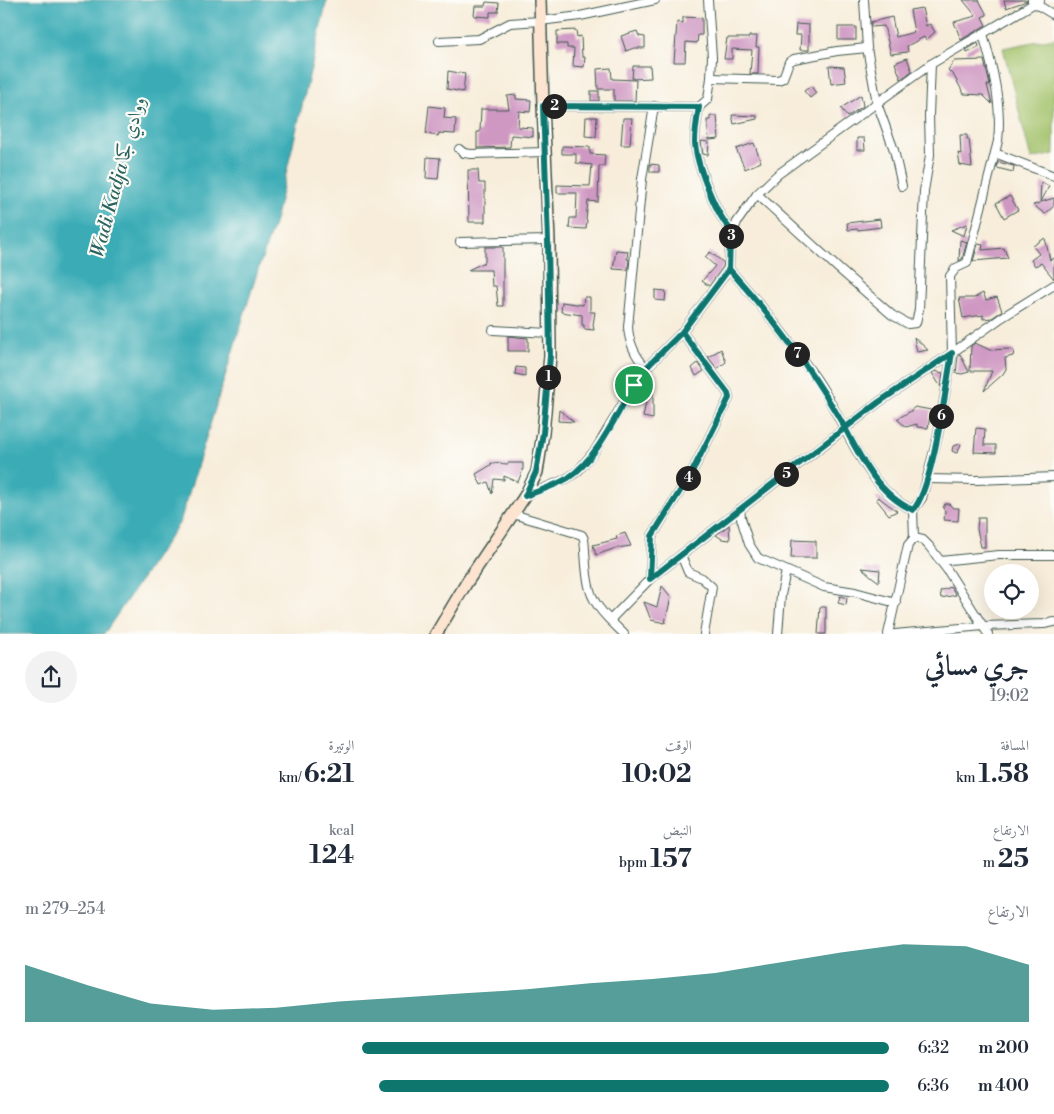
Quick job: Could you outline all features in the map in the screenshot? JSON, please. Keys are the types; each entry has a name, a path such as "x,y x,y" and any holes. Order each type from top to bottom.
{"main road":[{"path":"436,634 467,582 525,496 536,472 543,433 550,356 540,0"}],"street":[{"path":"439,40 479,39 510,23 540,21 603,12 655,0"},
{"path":"708,0 712,57 711,78 708,99 699,107 695,133 697,156 713,202 732,231"},
{"path":"864,0 867,48 877,103 894,150 902,186"},
{"path":"525,496 566,479 578,471 596,449 646,368 682,332 729,269 732,231 757,194 777,175 931,64 1035,1 1054,15"},
{"path":"888,634 908,545 914,538 913,510 922,498 938,435 952,353 950,276 956,268 967,263 970,258 975,227 995,153 999,127 998,103 990,56 983,34"},
{"path":"711,78 778,80 783,78 789,62 794,59 837,51 867,48"},
{"path":"757,194 892,315 908,324 916,323 919,302 924,191 930,155 929,108 931,64"},
{"path":"543,106 699,107"},
{"path":"646,368 638,360 629,337 628,327 642,179 654,106"},
{"path":"459,149 464,153 471,154 545,152"},
{"path":"995,153 1054,176"},
{"path":"460,242 548,240"},
{"path":"729,269 762,306 815,377 877,481 892,496 913,510"},
{"path":"610,620 650,579 879,402 1001,318 1054,285"},
{"path":"493,330 549,333"},
{"path":"650,579 652,536 692,472 729,398 728,393 708,364 682,332"},
{"path":"928,479 1054,478"},
{"path":"740,509 749,544 758,558 824,587 855,592 896,603"},
{"path":"513,514 582,535 591,593 610,620 624,634"},
{"path":"914,538 923,540 940,561 988,634"},
{"path":"681,555 688,572 702,578 712,587 704,634"},
{"path":"940,561 999,555 1054,555"},
{"path":"778,634 786,570"},
{"path":"895,634 1054,622"}],"green space":[{"path":"1054,38 1054,154 1031,159 1003,48"}],"water":[{"name":"Wadi Kadja ووادي كجا","path":"0,0 327,0 275,221 257,273 180,522 104,634 0,634"}],"building":[{"path":"963,0 979,0 987,15 982,17 986,25 961,40 954,22 976,16"},
{"path":"1004,0 1026,0 1027,1 1006,8"},
{"path":"486,2 499,3 498,12 490,12 490,17 474,16 475,6 485,6"},
{"path":"922,8 926,26 930,24 935,32 926,40 924,37 907,46 908,52 891,54 884,26 871,27 871,22 892,17 896,37 914,32 910,10"},
{"path":"683,17 702,18 702,35 698,35 697,43 686,42 685,62 674,62 677,22 683,23"},
{"path":"796,24 809,25 809,50 800,50 801,35 795,35"},
{"path":"838,27 856,27 856,40 838,40"},
{"path":"576,30 577,37 581,36 582,57 585,57 584,67 573,66 574,48 567,48 567,44 557,44 557,31"},
{"path":"637,31 639,36 645,37 645,48 634,48 626,51 621,36"},
{"path":"749,36 757,36 756,47 759,47 758,74 750,74 752,50 732,49 732,59 724,59 727,38 749,38"},
{"path":"978,43 979,47 967,53 966,50"},
{"path":"907,58 912,71 901,79 895,63"},
{"path":"984,60 990,85 987,85 992,104 983,95 964,94 954,76 948,70 954,61"},
{"path":"633,66 650,66 651,78 632,79"},
{"path":"829,66 844,67 846,82 831,84"},
{"path":"611,68 612,79 636,80 635,101 614,101 614,89 598,89 597,69"},
{"path":"448,71 465,74 463,92 447,89"},
{"path":"811,86 816,93 810,98 804,91"},
{"path":"591,91 599,91 599,101 591,101"},
{"path":"516,95 516,99 531,100 530,112 519,111 518,127 533,128 533,137 511,135 510,147 477,148 477,132 480,132 481,109 509,109 507,96"},
{"path":"861,95 863,106 847,117 841,108"},
{"path":"429,106 445,108 444,118 456,119 455,134 439,133 438,136 426,134"},
{"path":"732,115 757,116 757,119 734,124"},
{"path":"710,116 717,116 719,139 709,140 707,120 710,120"},
{"path":"586,117 597,117 596,137 585,136"},
{"path":"623,118 632,118 630,145 621,145"},
{"path":"960,135 967,135 967,139 969,139 972,167 960,165 958,153 961,154"},
{"path":"857,138 864,138 865,150 857,150"},
{"path":"701,141 709,142 708,155 703,154"},
{"path":"754,143 761,162 745,169 736,149"},
{"path":"562,146 590,147 590,154 605,155 604,166 599,166 598,202 588,201 586,229 569,228 570,218 576,218 577,193 557,193 557,185 590,186 592,165 576,163 576,154 562,154"},
{"path":"427,157 440,158 438,179 426,178"},
{"path":"998,162 1014,166 1013,172 997,168"},
{"path":"650,164 659,165 659,172 650,172"},
{"path":"468,170 478,170 479,183 485,183 485,222 469,222"},
{"path":"1041,182 1049,186 1041,202 1054,198 1054,206 1045,214 1033,205 1040,203"},
{"path":"1010,196 1018,210 1004,218 996,203"},
{"path":"880,219 881,227 848,230 847,223"},
{"path":"967,224 964,236 951,230"},
{"path":"1045,238 1050,260 1054,258 1054,279 1041,263 1035,266 1031,260 1039,254 1033,246"},
{"path":"960,240 967,242 962,259 959,261"},
{"path":"978,244 983,245 982,250 1004,248 1008,258 973,261"},
{"path":"485,247 503,247 503,306 498,306 496,286 492,286 491,270 468,270 485,262"},
{"path":"616,250 628,251 628,270 613,269"},
{"path":"710,252 724,263 709,286 702,281 715,266 705,257"},
{"path":"655,290 666,291 665,301 655,300"},
{"path":"983,293 986,300 997,297 1002,311 992,318 983,319 983,315 963,318 959,298 974,298"},
{"path":"584,297 590,297 590,312 595,312 594,330 584,329 582,315 561,312 562,302 583,305"},
{"path":"508,336 528,338 528,351 508,351"},
{"path":"914,337 928,350 917,352"},
{"path":"975,343 990,350 1010,349 1014,351 1013,356 1005,358 1006,369 1003,374 984,391 992,371 970,371 971,346"},
{"path":"721,349 726,362 717,369 708,357"},
{"path":"960,354 969,372 956,373 958,356"},
{"path":"698,363 704,371 696,376 692,368"},
{"path":"516,367 525,368 525,376 515,374"},
{"path":"935,371 943,373 941,387 932,373"},
{"path":"649,384 653,385 653,419 643,417 646,402 640,402 640,392 648,393"},
{"path":"915,407 931,410 928,428 917,427 917,424 906,427 897,419"},
{"path":"559,410 574,422 558,421"},
{"path":"976,428 985,429 984,445 996,445 996,453 974,452"},
{"path":"961,444 958,452 952,451 953,446"},
{"path":"491,463 523,463 523,469 518,482 504,476 504,480 494,479 492,494 488,482 481,485 476,474 491,465"},
{"path":"878,497 897,511 889,515 876,499"},
{"path":"945,504 949,504 953,508 959,508 958,521 944,520 945,511 943,508"},
{"path":"978,518 985,518 985,547 981,547 977,529"},
{"path":"729,525 730,540 722,539 716,535"},
{"path":"625,533 631,546 616,548 596,555 593,545 617,539 616,536"},
{"path":"792,540 816,541 816,558 791,558"},
{"path":"862,568 880,570 879,582 871,576"},
{"path":"662,586 671,597 665,623 651,620 644,602 657,607"},
{"path":"951,587 956,595 941,598 940,591"},
{"path":"840,596 847,598 846,605 838,603"},
{"path":"820,607 826,607 826,634 818,634"}],"route":[{"path":"634,385 596,449 578,471 566,479 525,496 536,472 543,433 550,356 543,106 699,107 695,133 697,156 713,202 728,228 732,231 729,269 682,332 708,364 728,393 729,398 692,472 652,536 650,545 650,579 845,428 858,452 884,490 906,507 913,510 918,506 922,498 928,479 938,435 952,353 916,376 845,428 815,377 762,306 729,269 715,288 682,332 646,368 634,385"}]}
